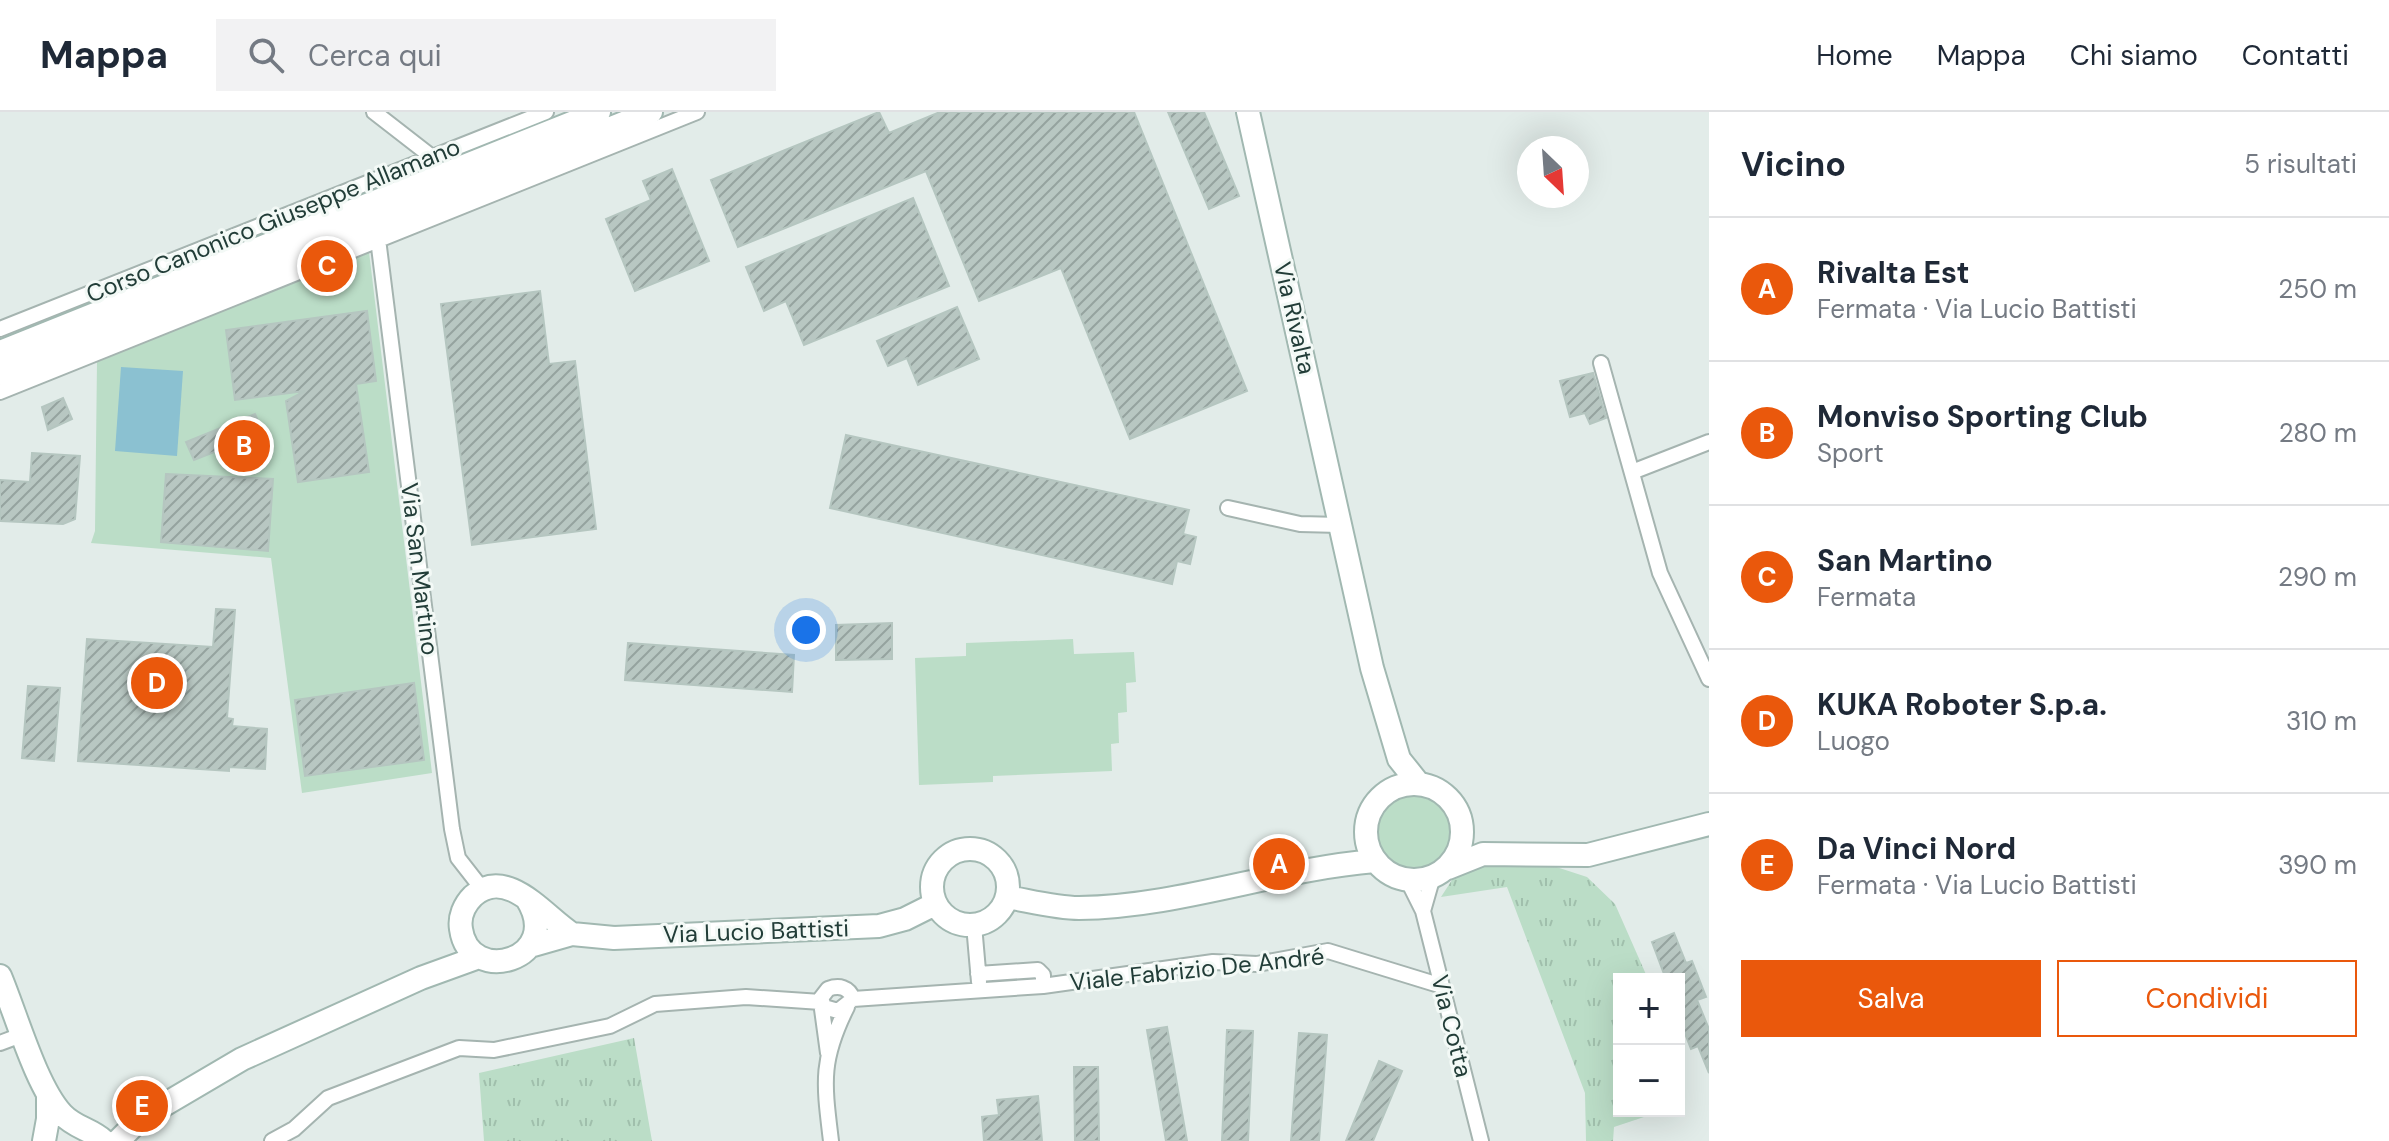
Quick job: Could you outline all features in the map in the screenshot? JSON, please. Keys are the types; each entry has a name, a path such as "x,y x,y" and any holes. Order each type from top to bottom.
{"street":[{"path":"374,112 432,157"},
{"name":"Corso Canonico Giuseppe Allamano","path":"0,329 546,112"},
{"name":"Corso Canonico Giuseppe Allamano","path":"0,352 599,112"},
{"name":"Corso Canonico Giuseppe Allamano","path":"0,374 651,112"},
{"path":"0,392 697,112"},
{"name":"Via Rivalta","path":"1248,112 1372,668 1399,759 1419,784"},
{"name":"Via San Martino","path":"378,239 452,829 458,858 483,890"},
{"path":"1601,363 1660,573 1709,679"},
{"path":"1632,472 1709,442"},
{"path":"1228,508 1300,524 1340,525"},
{"path":"1399,759 1391,790 1374,807 1367,835 1375,861 1395,876 1407,879 1438,873 1483,854 1588,855 1709,824"},
{"path":"1391,790 1419,784 1437,789 1449,798 1462,826 1458,853 1438,873 1423,911"},
{"path":"1462,826 1522,855"},
{"path":"1315,868 1367,835"},
{"path":"960,850 986,852 997,860 1005,872 1007,897 995,915 974,925 955,922 935,904 933,876 947,857 960,850"},
{"path":"1007,897 1075,908 1123,906 1315,868 1375,861"},
{"name":"Via Cotta","path":"1407,879 1423,911 1481,1141"},
{"path":"483,890 507,887 572,934"},
{"name":"Via Lucio Battisti","path":"421,978 453,945 461,913 483,890"},
{"path":"527,899 536,922 530,946"},
{"name":"Via Lucio Battisti","path":"44,1141 60,1130 91,1133 140,1119 242,1059 421,978 479,957 490,961 512,960 530,946 572,934 614,938 879,926 905,919 935,904"},
{"path":"461,913 464,940 479,957"},
{"path":"974,925 980,991"},
{"name":"Viale Fabrizio De André","path":"272,1141 294,1129 328,1098 459,1048 494,1050 610,1026 655,1004 746,997 821,1002 831,1010 850,1003 1043,986 1213,962 1257,964 1328,951 1442,986"},
{"name":"Viale Fabrizio De André","path":"978,974 1038,970 1043,975 1043,986"},
{"path":"0,976 48,1095 44,1141"},
{"name":"Viale Fabrizio De André","path":"821,1002 823,993 838,986 848,991 850,1003"},
{"path":"821,1002 828,1053"},
{"path":"831,1141 823,1079 831,1039 850,1003"},
{"path":"0,1043 24,1034"},
{"path":"48,1095 91,1133"},
{"name":"Via Lucio Battisti","path":"118,1141 140,1119"}],"green space":[{"path":"369,252 432,773 302,793 271,558 91,543 95,531 97,362"},
{"path":"1073,639 1074,654 1134,652 1136,682 1126,683 1127,712 1118,713 1119,743 1111,744 1112,771 993,776 993,782 919,785 915,658 966,656 966,643"},
{"path":"1405,792 1421,792 1435,798 1446,809 1452,831 1446,853 1435,864 1421,870 1405,870 1391,864 1380,853 1374,839 1374,823 1380,809 1391,798"},
{"path":"1541,862 1587,877 1615,904 1645,973 1613,973 1613,1117 1644,1117 1614,1127 1613,1141 1586,1141 1585,1093 1507,887 1441,897 1461,866"},
{"path":"634,1038 652,1141 484,1141 479,1073"}],"water":[{"path":"121,367 183,371 177,456 115,451"}],"building":[{"path":"879,112 889,133 940,112 1134,112 1247,391 1130,439 1061,268 979,301 926,171 738,247 711,180"},
{"path":"1168,112 1204,112 1239,196 1209,209"},
{"path":"672,169 709,261 635,291 606,219 651,200 643,181"},
{"path":"913,198 949,286 804,345 786,301 764,311 746,267"},
{"path":"540,291 549,364 575,361 596,529 472,545 441,304"},
{"path":"957,307 979,359 918,385 907,358 888,366 877,341"},
{"path":"367,311 376,381 356,384 369,472 298,482 286,401 305,391 235,400 226,330"},
{"path":"1593,373 1606,418 1590,424 1585,413 1570,417 1560,381"},
{"path":"63,398 72,419 48,430 42,407"},
{"path":"255,414 266,441 240,450 237,443 194,460 186,442"},
{"path":"846,435 1189,510 1183,534 1196,537 1190,564 1177,561 1172,584 830,508"},
{"path":"32,453 80,456 75,519 63,524 0,521 0,480 30,482"},
{"path":"166,474 273,479 268,551 161,542"},
{"path":"216,609 235,610 227,718 233,719 232,726 267,729 265,769 229,767 229,771 78,761 87,639 213,647"},
{"path":"892,623 892,659 836,660 836,625"},
{"path":"628,643 794,655 792,692 625,680"},
{"path":"414,683 424,760 305,776 295,700"},
{"path":"28,686 60,688 54,761 22,758"},
{"path":"1674,933 1686,963 1692,961 1706,997 1697,1000 1709,1029 1709,1073 1698,1046 1691,1049 1685,1034 1685,973 1664,973 1652,942"},
{"path":"1167,1027 1187,1141 1166,1141 1147,1030"},
{"path":"1227,1030 1253,1031 1248,1141 1222,1141"},
{"path":"1299,1033 1327,1035 1319,1141 1291,1141"},
{"path":"1379,1061 1402,1071 1373,1141 1346,1141"},
{"path":"1074,1067 1098,1067 1099,1141 1075,1141"},
{"path":"1038,1096 1042,1141 984,1141 982,1117 999,1115 997,1100"}],"place":[{"name":"San Martino","path":"327,266"},
{"name":"Monviso Sporting Club","path":"244,446"},
{"name":"KUKA Roboter S.p.a.","path":"157,683"},
{"name":"Rivalta Est","path":"1279,864"},
{"name":"Da Vinci Nord","path":"142,1106"}]}
